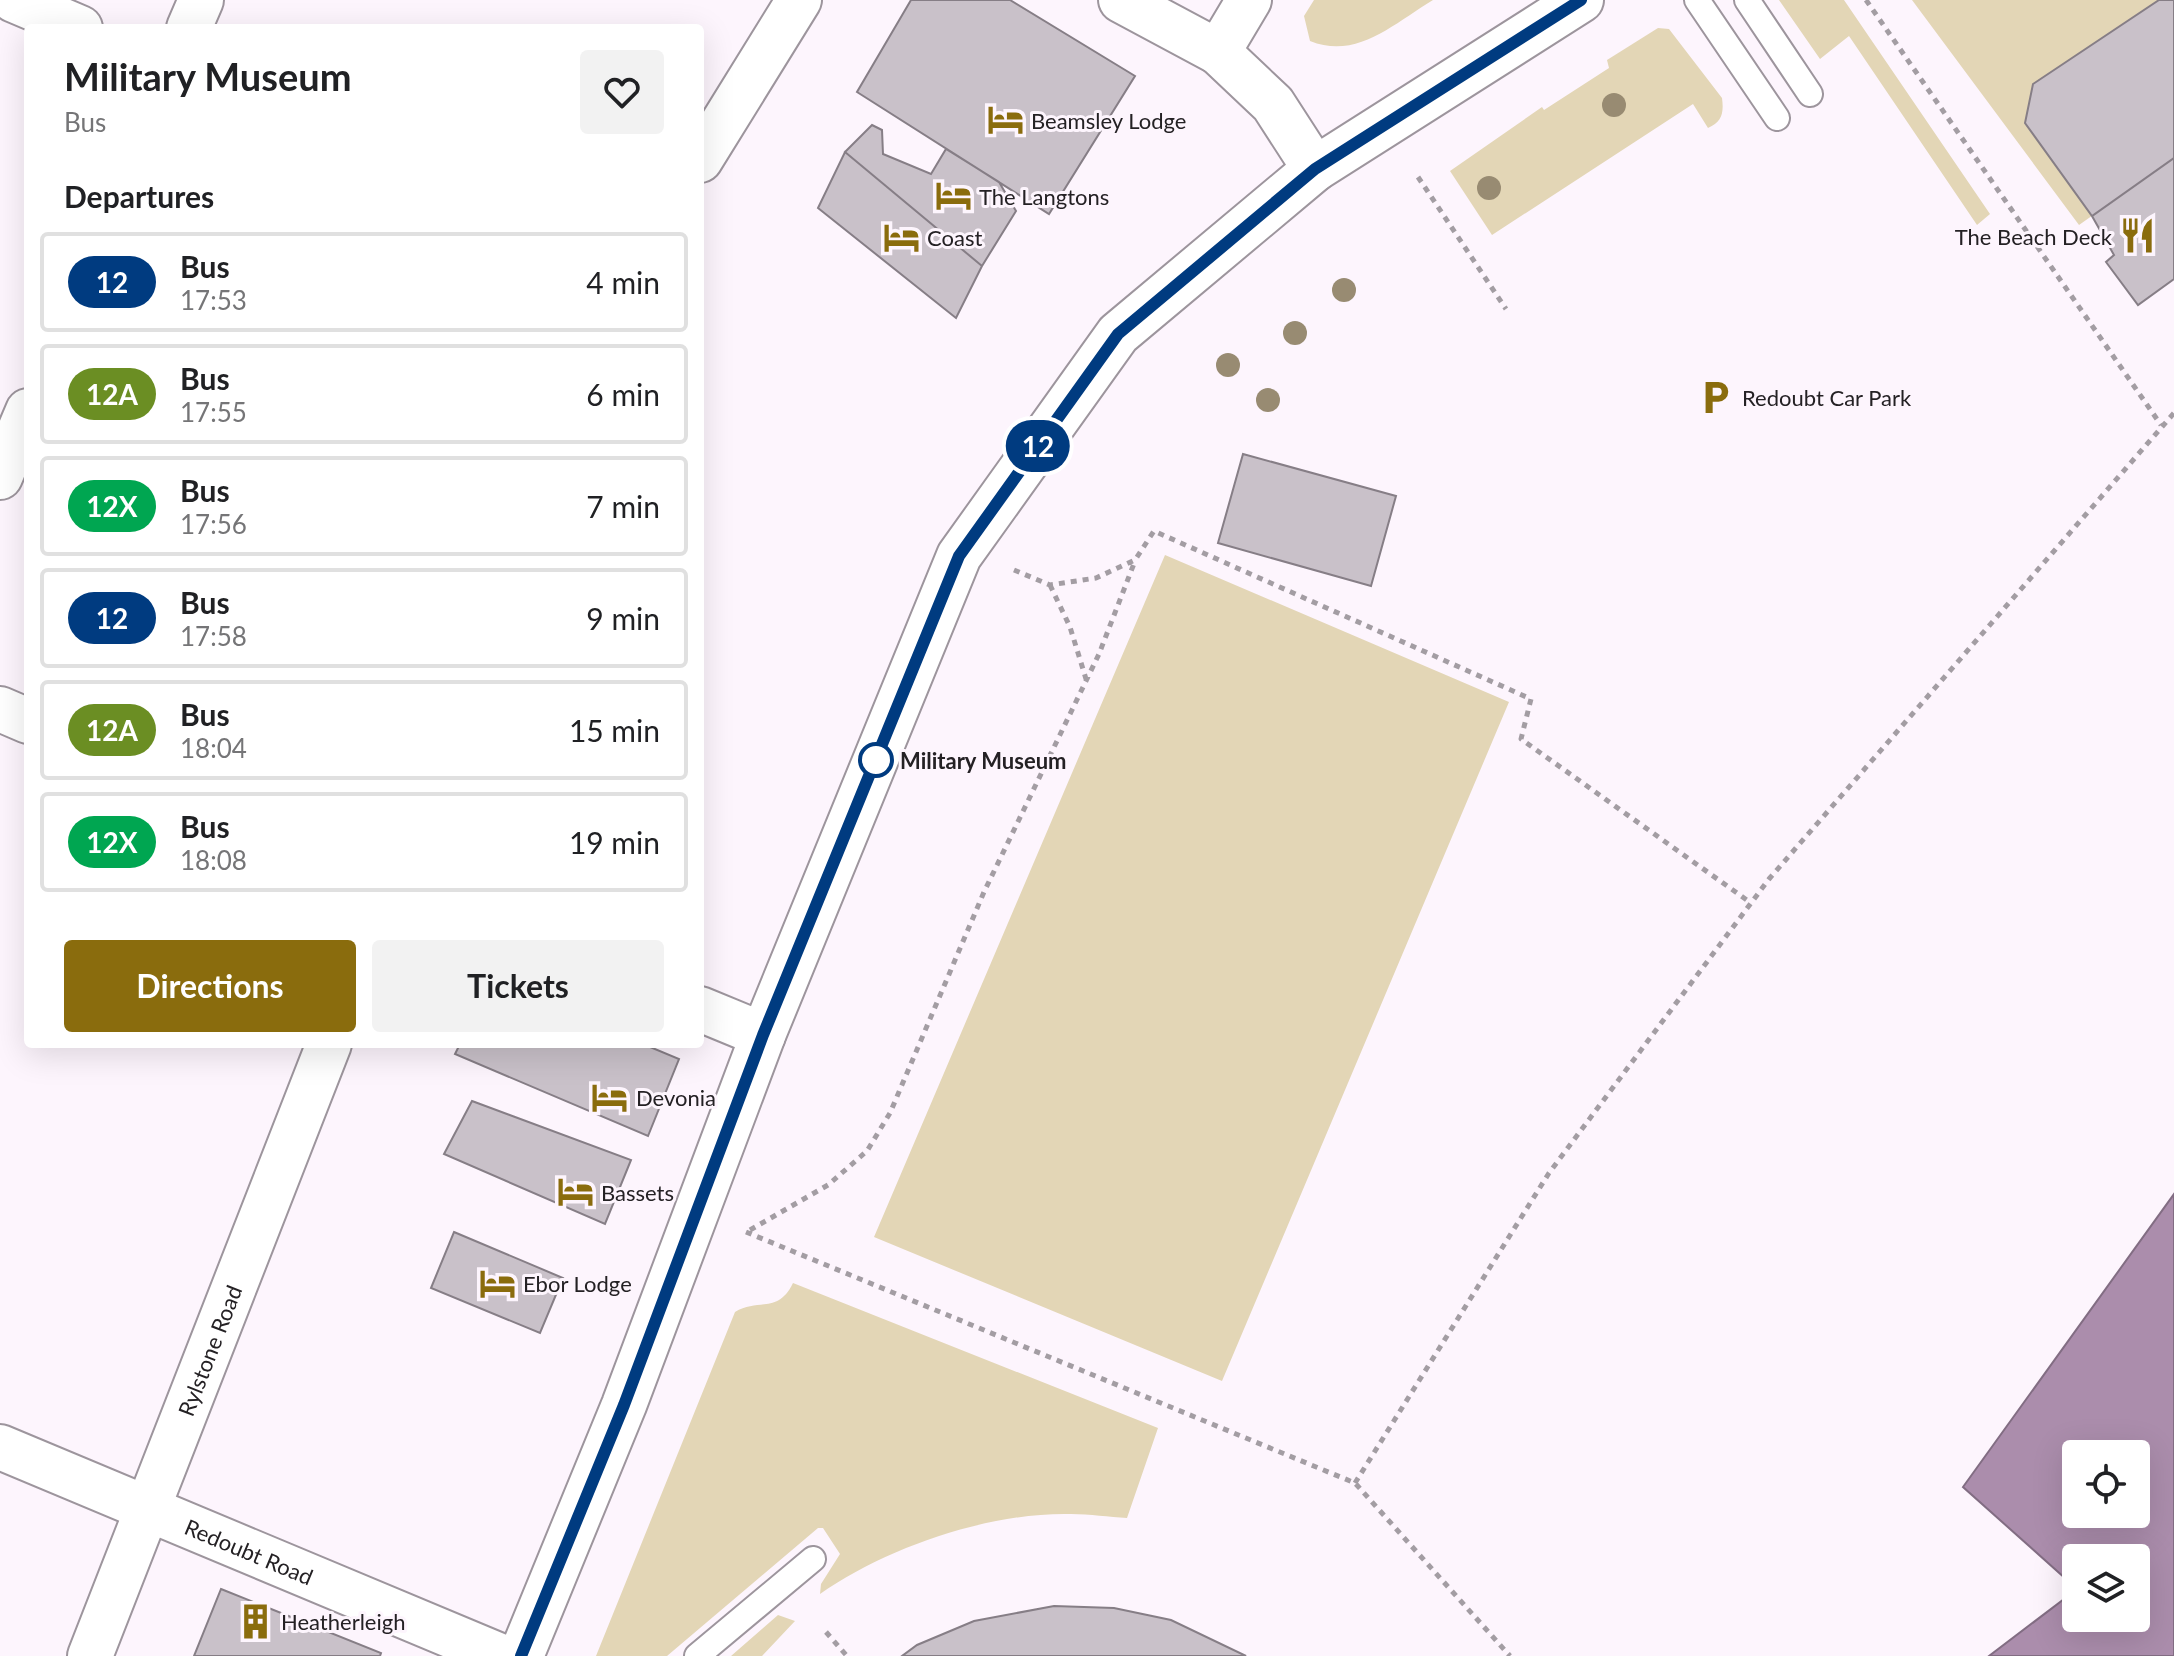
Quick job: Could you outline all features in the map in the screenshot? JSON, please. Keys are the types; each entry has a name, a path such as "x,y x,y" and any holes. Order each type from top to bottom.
{"street":[{"path":"14,0 71,24"},
{"path":"191,24 201,0"},
{"path":"704,154 799,0"},
{"path":"1121,0 1218,52 1273,104 1315,169"},
{"path":"1218,52 1249,0"},
{"path":"521,1656 624,1405 763,1035 959,556 1118,334 1315,169 1581,0"},
{"path":"0,477 24,420"},
{"path":"0,709 24,719"},
{"path":"704,1011 763,1035"},
{"name":"Rylstone Road","path":"90,1656 327,1048"},
{"name":"Redoubt Road","path":"0,1447 500,1656"}],"lane":[{"path":"1697,0 1777,118"},
{"path":"1747,0 1810,94"},
{"path":"697,1656 813,1559"}],"path":[{"path":"1866,0 2161,425"},
{"path":"1418,177 1506,309"},
{"path":"1355,1483 1549,1173 1751,903 2174,413"},
{"path":"1510,1656 1355,1483 746,1232 807,1200 867,1151 890,1113 984,892 1086,680 1135,560 1154,531 1531,699 1521,739 1751,903"},
{"path":"1005,566 1050,585 1096,578 1135,560"},
{"path":"1050,585 1070,627 1086,680"},
{"path":"826,1632 847,1656"}],"shaded area":[{"path":"1314,0 1433,0 1374,37 1359,43 1327,46 1310,41 1304,16"},
{"path":"1779,0 1844,0 1990,214 1977,225 1849,36 1820,59"},
{"path":"1912,0 2174,0 2174,158 2079,225"},
{"path":"1658,28 1669,29 1722,98 1719,120 1708,128 1693,104 1492,235 1450,171 1542,107 1544,110 1609,68 1607,60"},
{"path":"1165,555 1509,702 1222,1381 874,1237"},
{"path":"2174,1194 2174,1656 1989,1656 2062,1601 2062,1632 2150,1632 2150,1544 2062,1544 2062,1575 1963,1487"},
{"path":"793,1283 1158,1428 1127,1518 1040,1515 974,1526 876,1561 820,1594 821,1584 840,1554 823,1528 818,1528 667,1656 596,1656 735,1312 781,1299"},
{"path":"778,1615 795,1621 762,1656 731,1656"}],"building":[{"name":"Beamsley Lodge","path":"911,0 1010,0 1135,76 1049,214 857,92"},
{"path":"2159,0 2174,0 2174,158 2092,216 2025,123 2033,84"},
{"name":"The Langtons","path":"872,125 882,130 883,154 931,174 946,149 999,182 1016,211 982,266 845,152"},
{"name":"Coast","path":"845,152 982,266 956,318 818,208"},
{"name":"The Beach Deck","path":"2174,158 2174,279 2138,305 2106,262 2114,255 2092,216"},
{"path":"1243,454 1396,496 1371,586 1218,543"},
{"name":"Devonia","path":"458,1048 653,1048 679,1059 648,1136 455,1054"},
{"name":"Bassets","path":"472,1101 631,1160 605,1224 444,1154"},
{"name":"Ebor Lodge","path":"454,1232 563,1278 540,1333 431,1288"},
{"name":"Heatherleigh","path":"221,1589 381,1653 380,1656 194,1656"},
{"path":"1054,1606 1114,1608 1171,1620 1246,1656 902,1656 917,1645 974,1621"}],"bus line":[{"name":"12","path":"521,1656 624,1405 763,1035 959,556 1118,334 1315,169 1581,0"}],"place":[{"name":"Beamsley Lodge","path":"1005,120"},
{"name":"The Langtons","path":"953,196"},
{"name":"The Beach Deck","path":"2138,236"},
{"name":"Coast","path":"901,237"},
{"name":"Redoubt Car Park","path":"1716,397"},
{"name":"Military Museum","path":"876,760"},
{"name":"Devonia","path":"610,1097"},
{"name":"Bassets","path":"575,1192"},
{"name":"Ebor Lodge","path":"497,1283"},
{"name":"Heatherleigh","path":"255,1621"}]}
